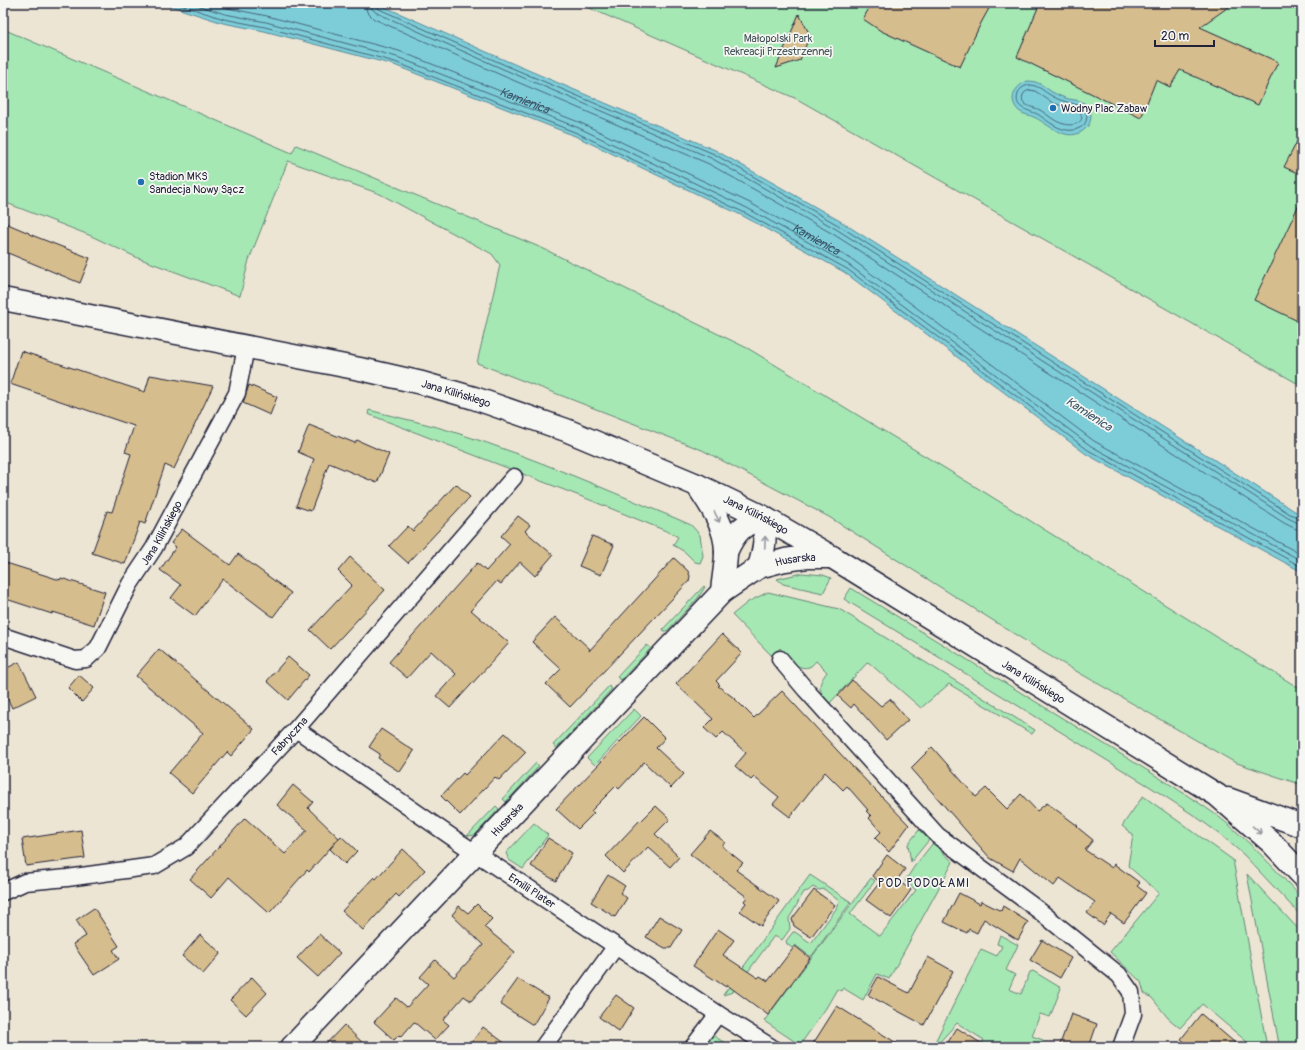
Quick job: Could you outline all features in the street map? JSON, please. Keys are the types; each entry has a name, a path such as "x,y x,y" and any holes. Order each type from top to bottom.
{"main road":[{"name":"Jana Kilińskiego","path":"3,299 365,370 422,383 474,398 566,430 697,485 763,517 832,557 1217,796 1272,843 1302,875"},
{"path":"697,485 712,508 724,536 726,552 722,592"},
{"path":"726,552 732,539 740,529 750,522 763,517"},
{"name":"Husarska","path":"760,566 765,541 763,517"},
{"name":"Husarska","path":"292,1047 722,592 760,566 807,557 832,557"},
{"name":"Jana Kilińskiego","path":"1217,796 1302,826"}],"street":[{"name":"Jana Kilińskiego","path":"3,636 75,660 86,659 98,648 130,584 154,548 237,393 246,347"},
{"name":"Fabryczna","path":"3,892 25,882 67,878 154,866 186,847 296,729 514,478"},
{"path":"780,659 806,690 938,836 1037,909 1120,975 1131,992 1133,1014 1121,1047"},
{"name":"Emilii Plater","path":"296,729 474,853 718,1014 771,1047"},
{"path":"543,1047 616,946"},
{"path":"693,1047 718,1014"}],"green space":[{"name":"Małopolski Park Rekreacji Przestrzennej","path":"578,3 1302,3 1302,386 797,99"},
{"path":"3,29 292,153 296,145 544,249 749,349 984,492 1302,690 1302,785 1234,762 1043,652 829,517 702,450 477,363 500,265 492,254 380,194 288,161 249,260 240,296 138,258 89,235 3,203"},
{"path":"369,410 437,427 487,443 568,474 691,525 700,535 703,556 700,563 695,562 685,552 673,545 678,537 671,533 368,414"},
{"path":"802,573 823,575 831,578 823,593 783,584 777,579"},
{"path":"704,586 705,587 698,598 667,631 664,631 663,629"},
{"path":"851,588 1214,813 1255,848 1302,898 1302,917 1244,855 1221,835 1195,816 1152,788 844,599"},
{"path":"768,592 839,609 1035,730 1032,734 949,684 921,708 868,662 829,704 820,688 821,681 827,672 816,661 809,667 800,667 792,662 780,648 772,656 732,615 748,602"},
{"path":"647,645 651,648 621,680 617,677"},
{"path":"609,686 612,689 557,748 553,745"},
{"path":"634,709 641,716 595,765 587,758"},
{"path":"536,763 539,766 506,802 503,799"},
{"path":"1143,796 1233,860 1267,1047 1253,1047 1202,1004 1180,1028 1168,1018 1152,998 1144,993 1141,982 1110,952 1159,893 1128,866 1133,835 1122,826"},
{"path":"496,806 499,809 475,835 467,836"},
{"path":"534,823 548,835 523,869 509,860 506,853"},
{"path":"919,830 929,840 911,862 908,844"},
{"path":"933,843 953,862 889,979 877,974 863,1000 843,988 841,991 837,989 826,1008 800,1045 764,1021 871,878 875,881 850,914 880,936 916,890 905,881"},
{"path":"1247,874 1302,933 1302,1047 1281,1047 1279,1044"},
{"path":"810,875 851,902 811,957 795,945 792,948 786,941 793,932 795,932 811,943 836,909 839,901 824,889 819,890 813,887 804,892 789,918 790,929 782,940 774,936 733,992 723,995"},
{"path":"1000,935 1018,945 1006,970 1015,975 1009,989 1021,994 1030,972 1033,971 1061,988 1050,1017 1040,1014 1032,1036 1043,1040 1040,1047 980,1047 984,1040 957,1023 935,1047 933,1046 981,949 997,956 1002,946 997,944"},
{"path":"711,1034 731,1047 702,1047"}],"water":[{"name":"Kamienica","path":"161,3 376,3 715,150 840,221 1302,515 1302,572 1086,454 844,272 743,216 575,136 394,65 264,31 223,23"},
{"name":"Wodny Plac Zabaw","path":"1028,81 1038,83 1063,97 1079,101 1087,105 1091,116 1088,126 1079,133 1073,135 1066,134 1053,129 1036,118 1019,111 1015,107 1013,98 1014,93 1019,86"}],"building":[{"path":"872,3 992,3 960,67 881,31 863,19"},
{"path":"1040,3 1234,3 1200,27 1278,62 1258,105 1180,70 1170,87 1156,80 1141,118 1017,57"},
{"path":"799,14 810,35 800,60 776,68"},
{"path":"1302,132 1302,175 1284,167"},
{"path":"1302,198 1302,323 1254,300"},
{"path":"3,222 90,258 80,283 3,251"},
{"path":"21,351 145,392 150,375 213,386 174,469 165,465 145,524 140,522 125,564 92,553 107,511 112,512 131,454 125,452 134,426 10,384"},
{"path":"249,385 277,397 270,415 243,403"},
{"path":"309,425 355,443 357,440 389,454 377,483 329,463 311,511 296,506 314,459 298,452"},
{"path":"456,484 470,497 408,563 389,546 408,526 413,531"},
{"path":"518,516 530,525 525,531 553,555 535,576 520,562 501,584 497,581 471,610 509,643 450,708 436,696 456,674 431,651 407,678 389,662 477,563 486,571 510,544 501,536"},
{"path":"182,529 230,565 238,554 291,593 273,617 223,579 195,616 171,598 181,585 160,570 176,547 171,543"},
{"path":"592,536 614,545 601,575 579,566"},
{"path":"350,557 385,590 330,649 310,630 352,585 338,571"},
{"path":"674,558 688,571 690,576 689,581 570,707 546,684 561,669 532,642 555,617 590,649 589,651"},
{"path":"3,562 105,592 94,625 53,612 52,614 3,598"},
{"path":"722,634 742,653 716,681 720,685 718,686 734,698 754,718 782,691 909,825 889,852 875,838 881,832 869,818 871,816 866,811 868,810 847,786 843,790 825,772 790,817 773,804 779,797 754,777 751,780 735,766 746,753 723,732 716,739 704,728 713,719 676,684"},
{"path":"159,649 254,729 231,756 227,752 192,793 169,773 203,733 136,676"},
{"path":"288,657 309,675 288,700 267,681"},
{"path":"19,662 36,696 12,708 3,689 3,670"},
{"path":"79,675 94,688 82,702 68,688"},
{"path":"852,680 881,706 890,699 908,720 886,740 854,704 851,708 838,696"},
{"path":"644,717 665,738 656,748 684,774 671,788 644,762 619,789 616,786 591,811 594,813 578,829 556,809"},
{"path":"381,729 414,751 400,772 378,758 380,754 369,747"},
{"path":"505,733 526,752 499,780 495,777 460,815 441,796 463,773 465,775"},
{"path":"932,747 976,797 986,788 1007,809 1021,794 1037,811 1047,803 1078,826 1077,827 1093,840 1085,850 1112,868 1114,864 1140,883 1137,886 1146,893 1124,923 1111,914 1103,925 1087,913 1095,902 1060,878 1054,886 1020,858 1013,871 990,858 911,768"},
{"path":"293,785 313,802 308,808 339,838 309,872 307,870 269,913 229,877 211,898 190,879 245,818 285,854 307,830 277,805"},
{"path":"656,806 670,819 655,834 679,857 670,867 648,847 623,873 606,856 640,820 641,821"},
{"path":"81,830 85,858 26,866 22,839"},
{"path":"710,831 725,842 722,846 743,863 736,870 779,901 761,926 740,911 746,903 744,901 747,897 690,854"},
{"path":"341,836 357,851 345,864 330,849"},
{"path":"548,838 572,853 556,881 531,866"},
{"path":"403,849 425,870 399,897 396,894 363,930 342,911 374,877 376,879"},
{"path":"887,855 905,869 897,880 911,890 891,918 866,900 880,882 872,876"},
{"path":"608,875 625,886 620,893 627,898 615,917 591,902"},
{"path":"814,890 835,905 811,937 794,926 792,919"},
{"path":"959,893 980,904 981,901 1001,911 1003,906 1028,922 1018,940 984,919 977,933 969,929 967,933 944,922"},
{"path":"477,904 492,919 484,927 515,952 471,1001 464,996 443,1020 449,1025 435,1040 414,1022 401,1037 399,1035 394,1040 374,1022 396,998 407,1007 428,984 420,977 435,960 454,977 483,945 452,915 459,906 468,913"},
{"path":"94,908 119,946 113,950 119,959 94,975 73,944 86,936 76,920"},
{"path":"659,916 682,930 671,948 665,948 646,937"},
{"path":"718,929 734,940 723,955 758,978 760,976 768,981 795,946 810,958 768,1015 727,985 726,987 693,966"},
{"path":"319,934 340,953 318,977 297,958"},
{"path":"200,935 221,953 203,974 182,956"},
{"path":"1042,940 1071,958 1060,978 1030,960"},
{"path":"928,957 953,971 924,1025 868,995 878,977 909,993"},
{"path":"252,977 267,993 246,1015 230,1000"},
{"path":"518,979 549,998 533,1025 500,1004"},
{"path":"616,995 634,1008 619,1032 599,1017"},
{"path":"837,1006 903,1047 811,1047"},
{"path":"1071,1014 1097,1024 1089,1047 1059,1047"},
{"path":"1201,1014 1240,1047 1191,1047 1181,1039"},
{"path":"344,1025 367,1047 323,1047"},
{"path":"483,1027 510,1047 468,1047"},
{"path":"957,1028 987,1047 945,1047"}],"place":[{"name":"Wodny Plac Zabaw","path":"1053,108"},
{"name":"Stadion MKS Sandecja Nowy Sącz","path":"141,182"}],"district":[{"name":"POD PODOŁAMI","path":"924,883"}]}
